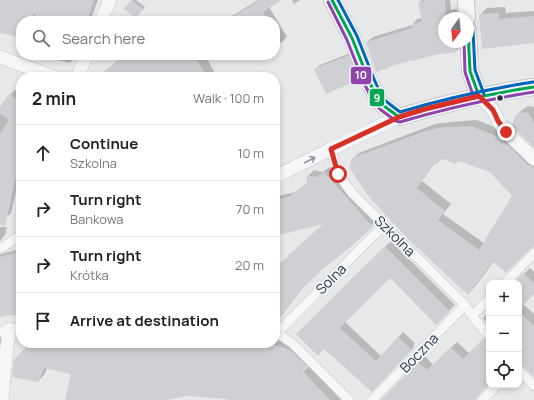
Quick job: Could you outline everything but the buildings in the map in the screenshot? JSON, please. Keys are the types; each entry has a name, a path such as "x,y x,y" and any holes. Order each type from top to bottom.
{"street":[{"path":"103,16 110,0"},
{"path":"332,0 352,38 368,81 378,100 399,117"},
{"path":"466,0 467,12"},
{"path":"469,48 470,71 479,96 493,110 498,121 506,132 534,159"},
{"path":"0,57 40,72"},
{"path":"79,72 85,60"},
{"path":"280,174 399,117 479,96 534,87"},
{"name":"Szkolna","path":"331,149 338,174 352,193 465,305 486,332"},
{"name":"Solna","path":"280,329 384,225"},
{"path":"0,248 16,239"},
{"path":"507,280 534,253"},
{"path":"472,316 486,302"},
{"name":"Boczna","path":"372,400 465,305"},
{"path":"2,400 7,345 10,330"},
{"path":"280,336 292,343 348,400"},
{"path":"522,373 534,386"},
{"path":"482,400 494,388"}],"transit line":[{"name":"9","path":"332,0 352,38 378,100 399,117 466,100 534,87"},
{"path":"338,0 357,36 382,97 400,112 466,95 533,82"},
{"name":"10","path":"328,2 347,40 364,83 374,103 396,121 400,122 467,105 534,92"},
{"name":"10","path":"464,48 465,72 474,98"},
{"name":"9","path":"469,48 470,71 479,96"},
{"path":"474,48 475,70 484,94"}],"route":[{"path":"338,174 331,149 399,117 425,109 479,96 493,110 498,121 506,132"}]}
